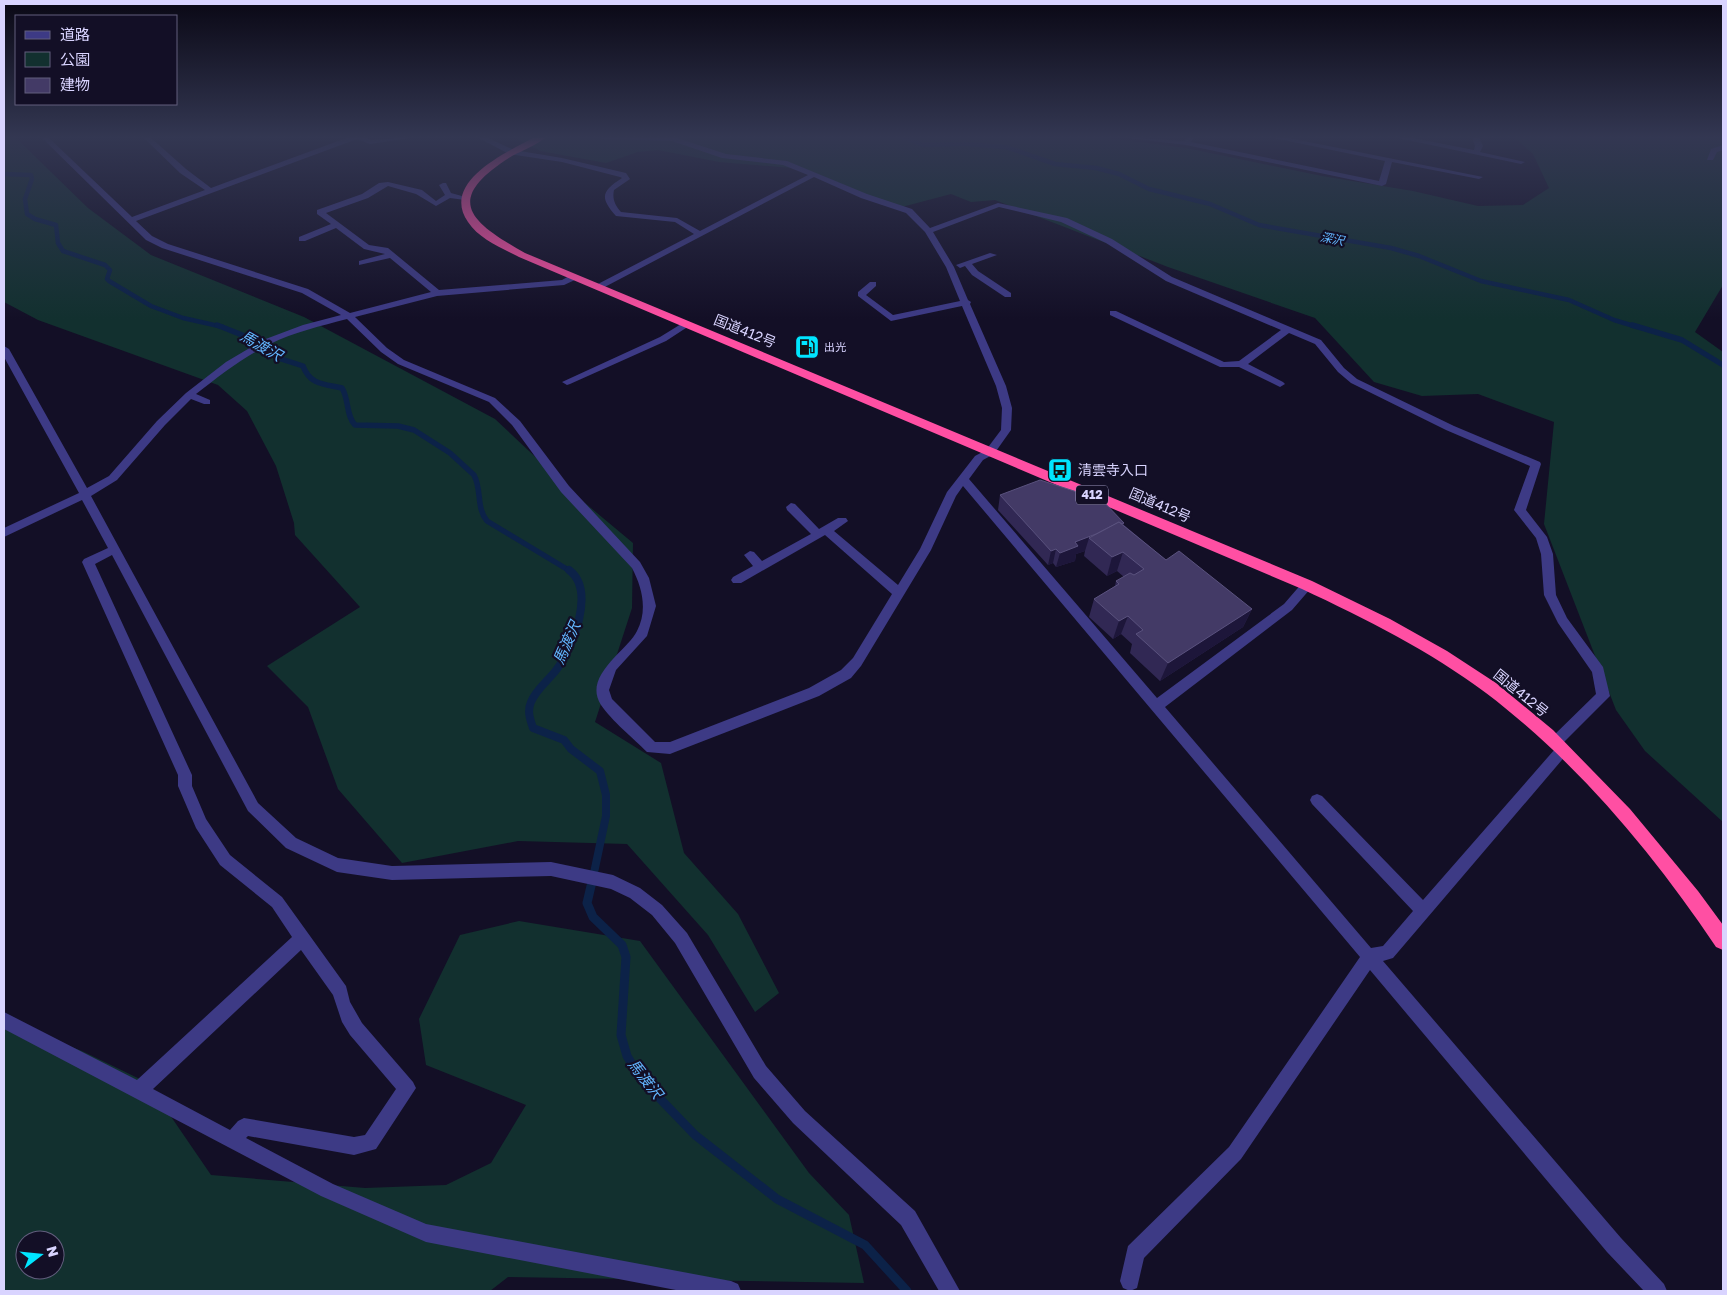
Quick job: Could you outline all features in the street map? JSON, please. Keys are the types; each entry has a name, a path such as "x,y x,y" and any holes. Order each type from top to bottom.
{"highway":[{"name":"国道412号","path":"465,198 466,214 480,232 499,244 1307,585 1406,633 1462,668 1521,712 1585,770 1642,834 1723,941"}],"street":[{"path":"107,197 156,242 305,291 349,316 384,350 401,362 497,404 516,422 565,490 636,565 643,578 650,606 648,620 643,633 611,668 603,690 606,702 652,748 670,748 831,683 846,674 857,662 925,550 951,496 979,458 990,452 1006,430 1007,408 1001,386 950,267 928,231 909,211 868,197"},
{"path":"131,220 193,197"},
{"path":"361,197 320,212 367,247 385,250 437,293"},
{"path":"427,197 436,204 447,197"},
{"path":"460,197 465,198"},
{"path":"608,197 613,209 619,214 677,220 699,234"},
{"path":"599,287 770,197"},
{"path":"928,231 938,229 998,205 1064,220 1109,241 1168,279 1318,342 1341,370 1354,381 1450,428 1536,464 1520,510 1541,537 1547,554 1550,595 1562,620 1598,671 1603,696 1559,746 1387,953 1370,956 1234,1153 1134,1253 1130,1282"},
{"path":"302,239 338,224"},
{"path":"950,267 968,264 993,254"},
{"path":"362,263 392,256"},
{"path":"968,264 975,274 1008,295"},
{"path":"4,534 84,495 114,478 161,423 189,395 234,361 266,342 306,327 437,293 564,282 574,277"},
{"path":"874,284 861,294 862,296 903,327"},
{"path":"891,318 966,302"},
{"path":"1113,313 1223,365 1241,364 1280,384"},
{"path":"568,382 663,339 686,324"},
{"path":"1154,332 1164,326"},
{"path":"1241,364 1288,329"},
{"path":"4,349 253,807 291,843 337,864 392,874 551,868 613,882 635,893 657,910 681,938 760,1072 799,1117 908,1218 950,1291"},
{"path":"189,395 207,402"},
{"path":"963,479 1614,1245 1656,1291"},
{"path":"791,507 899,593"},
{"path":"738,580 842,521"},
{"path":"113,550 88,562 184,775 185,786 201,823 225,860 277,902 340,992 341,1002 372,1051 407,1088 370,1143 354,1146 244,1127 234,1139"},
{"path":"750,556 761,567"},
{"path":"1156,706 1288,607 1307,585"},
{"path":"1318,800 1423,910"},
{"path":"138,1090 302,939"},
{"path":"4,1020 234,1139 327,1190 426,1233 731,1291"}],"green space":[{"path":"4,197 77,197 88,208 151,255 304,317 495,419 579,498 633,543 632,608 595,722 661,763 684,853 738,914 779,993 755,1012 708,935 627,844 518,841 402,863 338,789 308,707 267,666 360,607 295,535 294,523 276,466 247,411 218,385 38,320 4,302"},
{"path":"873,197 938,197 898,208"},
{"path":"960,197 1441,197 1478,206 1523,205 1535,197 1723,197 1723,285 1695,332 1723,352 1723,822 1645,751 1616,710 1544,524 1554,422 1478,394 1422,396 1374,382 1315,318 1168,267 995,200 971,202"},
{"path":"519,921 640,941 809,1173 849,1215 864,1283 508,1277 490,1291 4,1291 4,1021 82,1051 148,1083 211,1175 365,1188 446,1185 491,1163 526,1105 426,1065 419,1019 460,935"}],"building":[{"path":"1040,480 1102,500 1124,523 1119,522 1075,542 1078,546 1060,553 1056,549 1051,551 1000,495"},
{"path":"1119,522 1166,560 1179,551 1252,609 1168,663 1136,634 1143,630 1128,616 1119,621 1094,599 1119,584 1116,581 1130,573 1134,575 1144,569 1123,552 1112,557 1089,538"}],"waterway":[{"name":"馬渡沢","path":"26,197 27,214 35,219 56,225 58,243 63,251 105,265 110,270 107,279 109,281 151,306 183,318 221,327"},
{"name":"深沢","path":"1183,197 1210,204 1259,225 1391,248 1419,256 1481,281 1569,300 1614,320 1637,327"},
{"name":"馬渡沢","path":"217,325 221,327"},
{"name":"深沢","path":"1632,325 1682,340 1723,365"},
{"name":"馬渡沢","path":"221,327 260,342 278,358 303,366 310,377 318,383 342,388 350,417 355,425 398,426 414,430 450,453 474,475 478,487 481,510 487,521 570,571"},
{"name":"馬渡沢","path":"570,571 577,579 581,591 579,619 575,633 554,673 536,693 531,702 529,712 533,728 564,740 571,749 600,771 606,795 606,816 591,887"},
{"name":"馬渡沢","path":"591,886 587,903 593,917 622,945 626,957 621,1035 627,1056 641,1079 695,1135 777,1199 865,1245 907,1291"}],"place":[{"name":"出光","path":"807,347"},
{"name":"清雲寺入口","path":"1060,470"}]}
